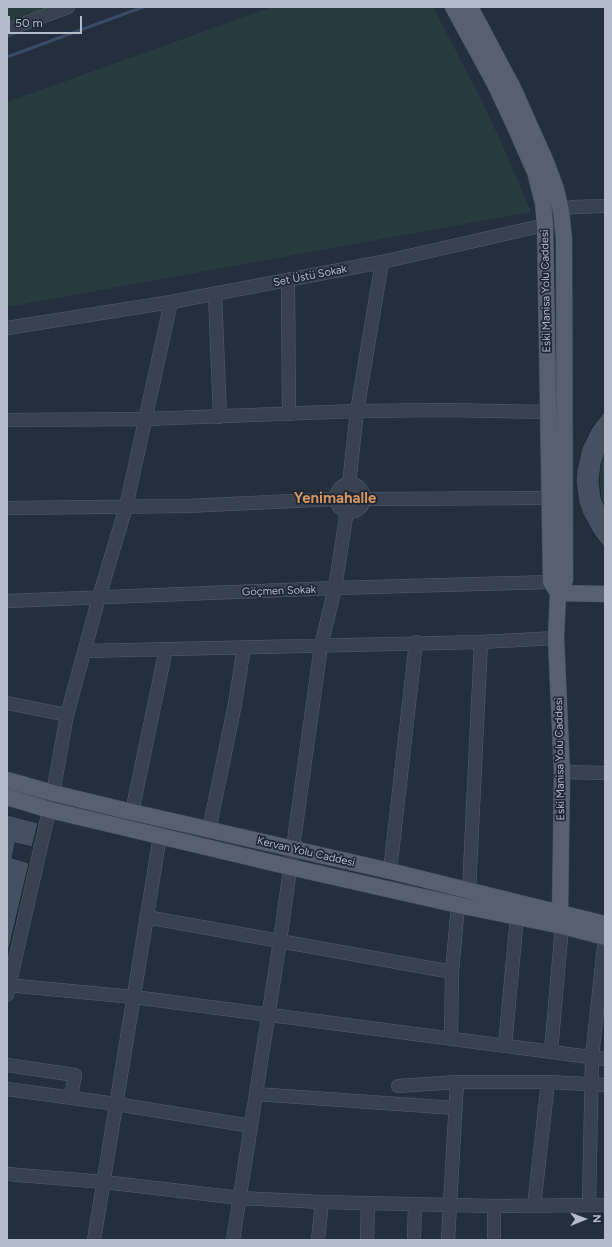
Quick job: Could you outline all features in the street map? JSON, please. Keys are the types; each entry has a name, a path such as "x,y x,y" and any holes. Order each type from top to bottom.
{"main road":[{"name":"Eski Manisa Yolu Caddesi","path":"452,7 495,84 526,150 540,189 543,203 545,225 549,498 555,587 562,772 561,920"},
{"name":"Eski Manisa Yolu Caddesi","path":"470,7 514,90 556,189 561,211 564,239 565,580 555,587"},
{"path":"555,587 605,594"},
{"name":"Kervan Yolu Caddesi","path":"7,780 132,812 390,871 469,891 561,920 605,937"},
{"name":"Kervan Yolu Caddesi","path":"7,797 50,810 458,905 517,917 605,924"}],"street":[{"path":"7,30 68,7"},
{"name":"Set Üstü Sokak","path":"7,328 172,302 382,262 545,225 561,211 572,207 605,206"},
{"path":"349,484 357,412 382,262"},
{"path":"288,281 288,414"},
{"path":"215,294 220,417"},
{"path":"172,302 126,507 67,715 54,793 8,988 134,998 268,1014 605,1059"},
{"path":"7,420 146,419 445,410 548,412"},
{"path":"345,484 355,484 363,493 364,499 360,508 346,511 339,507 336,499 339,489 345,484"},
{"path":"364,499 450,500 549,498"},
{"path":"7,508 126,507 336,499"},
{"path":"233,1240 280,941 321,646 335,588 346,511"},
{"name":"Göçmen Sokak","path":"7,601 335,588 555,587"},
{"path":"85,651 321,646 416,642 481,642 556,638"},
{"path":"390,871 416,642"},
{"path":"469,891 481,642"},
{"path":"209,830 235,704 244,647"},
{"path":"132,812 166,650"},
{"path":"7,703 67,715"},
{"path":"562,772 605,773"},
{"path":"94,1240 160,836"},
{"path":"451,1038 452,972 458,905"},
{"path":"146,917 452,972"},
{"path":"505,1045 517,917"},
{"path":"551,1051 561,920"},
{"path":"589,1205 592,1057 605,937"},
{"path":"7,1065 75,1075 71,1097"},
{"path":"398,1086 457,1082 548,1082 605,1085"},
{"path":"448,1240 457,1082"},
{"path":"534,1206 548,1082"},
{"path":"7,1089 71,1097 251,1126"},
{"path":"256,1094 456,1108"},
{"path":"7,1174 104,1182 240,1198 322,1202 494,1206 605,1205"},
{"path":"318,1240 322,1202"},
{"path":"367,1240 368,1203"},
{"path":"414,1240 415,1204"},
{"path":"494,1206 494,1240"}],"green space":[{"path":"7,7 49,7 7,22"},
{"path":"272,7 433,7 482,101 531,212 7,307 7,102"},
{"path":"605,452 605,507 601,498 599,481 601,464"}],"building":[{"path":"605,411 605,452 601,464 599,481 601,498 605,507 605,548 594,534 583,514 579,503 576,481 582,448 592,428"},
{"path":"7,815 38,823 32,847 15,843 12,858 29,863 9,948 7,948"}],"waterway":[{"path":"7,57 143,7"}],"district":[{"name":"Yenimahalle","path":"335,499"}]}
